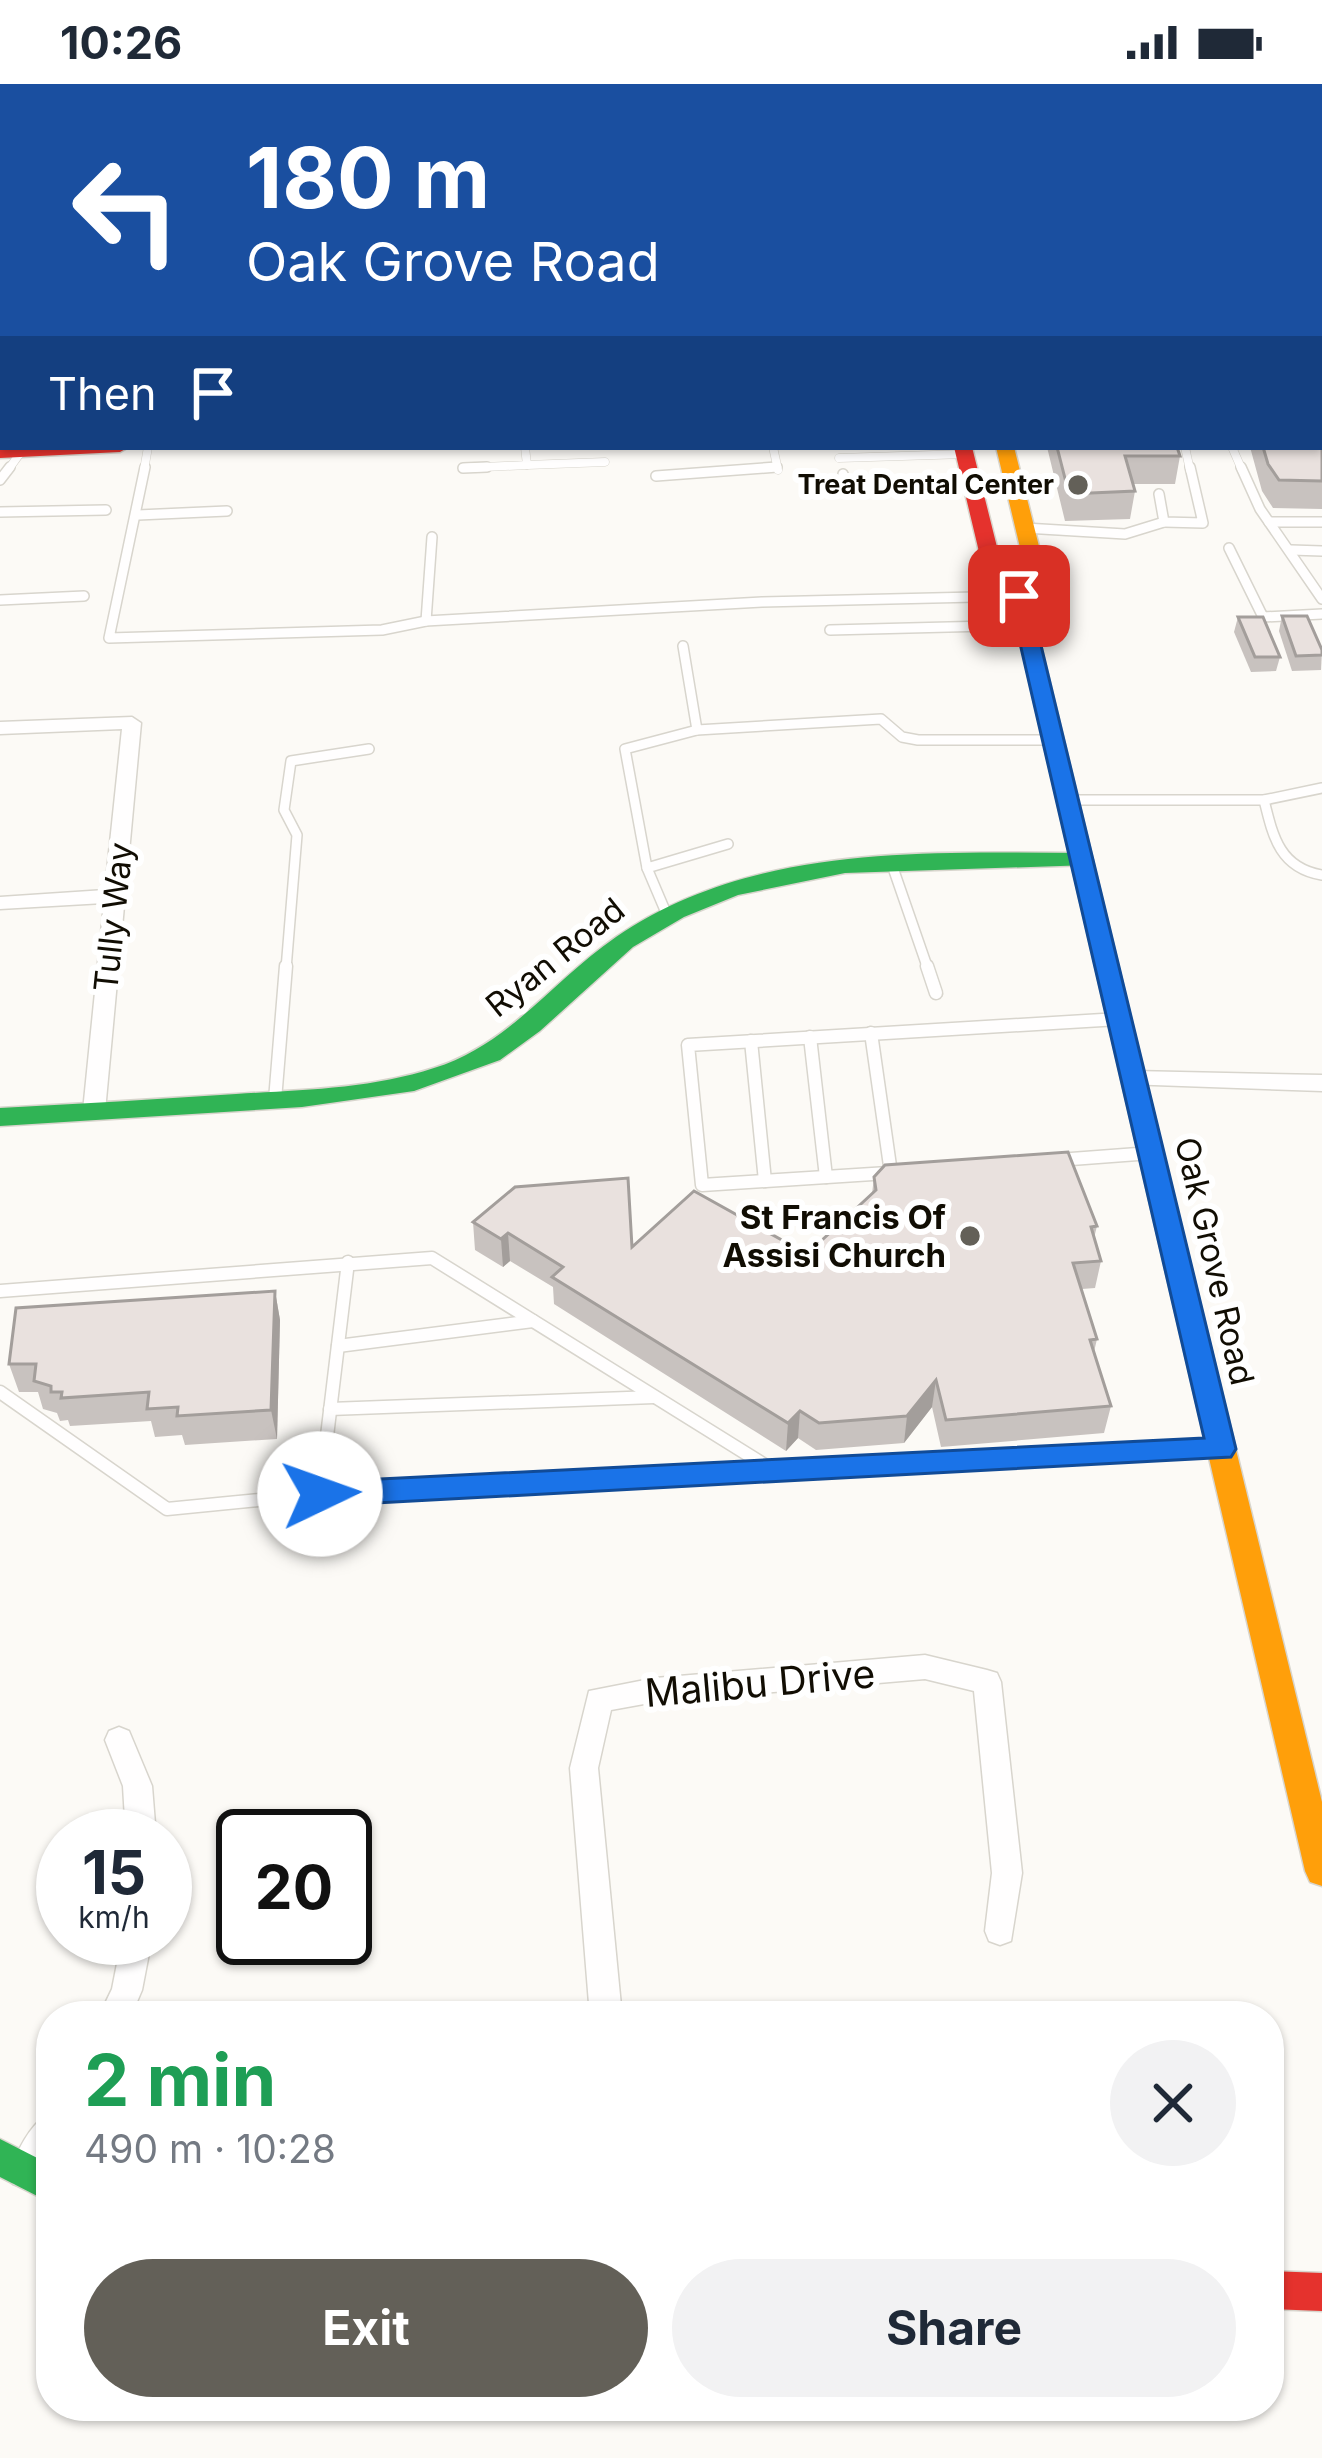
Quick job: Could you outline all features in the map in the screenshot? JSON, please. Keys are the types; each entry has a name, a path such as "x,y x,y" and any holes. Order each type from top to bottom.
{"main road":[{"name":"Oak Grove Road","path":"1006,450 1037,578 1019,596"},
{"name":"Oak Grove Road","path":"964,451 995,578 1019,596 1221,1449 1308,1755 1322,1871"},
{"name":"Ryan Road","path":"0,1118 345,1095 470,1064 525,1031 624,942 667,915 719,892 774,876 892,865 1082,860"},
{"path":"1284,2291 1322,2292"}],"street":[{"name":"Tully Way","path":"0,728 132,723 94,1112"},
{"path":"0,903 115,896"},
{"path":"1134,1079 1322,1083"},
{"name":"Malibu Drive","path":"605,2001 584,1768 599,1700 655,1690 925,1667 987,1682 1007,1873 1000,1931"},
{"path":"119,1740 135,1771 143,1809"},
{"path":"122,2001 132,1965"}],"lane":[{"path":"0,481 5,450"},
{"path":"148,450 138,515 109,638 382,631 426,621 762,602 1019,596"},
{"path":"525,450 526,465"},
{"path":"656,476 778,470 774,450"},
{"path":"836,450 845,481 855,470 914,460 922,454 964,451"},
{"path":"1025,528 1125,533 1164,522 1203,523 1187,450"},
{"path":"1233,450 1269,522 1316,578 1322,599"},
{"path":"463,468 605,462"},
{"path":"841,465 973,487"},
{"path":"1159,494 1164,522"},
{"path":"0,512 106,510"},
{"path":"138,515 227,511"},
{"path":"1269,522 1322,522"},
{"path":"426,621 432,537"},
{"path":"1228,548 1270,634"},
{"path":"1292,550 1322,551"},
{"path":"0,600 84,596"},
{"path":"1263,617 1322,614"},
{"path":"830,630 1026,625"},
{"path":"683,646 697,730"},
{"path":"667,915 647,868 626,749 697,730 881,719 902,737 918,740 1055,740"},
{"path":"275,1100 298,835 284,810 291,761 369,749"},
{"path":"1070,800 1264,800 1322,788"},
{"path":"1264,800 1283,861 1300,872 1322,875"},
{"path":"647,868 728,844"},
{"path":"892,865 936,993"},
{"path":"915,1171 701,1185 688,1045 1120,1019"},
{"path":"871,1034 891,1173"},
{"path":"810,1037 826,1177"},
{"path":"751,1041 764,1181"},
{"path":"1034,1162 1153,1153"},
{"path":"0,1291 431,1258 772,1469"},
{"path":"320,1494 348,1262"},
{"path":"338,1346 533,1321"},
{"path":"0,1391 167,1509 320,1494 1221,1449"},
{"path":"330,1409 655,1396"}],"building":[{"path":"1058,450 1178,450 1180,456 1125,456 1135,491 1069,494"},
{"path":"1264,450 1322,450 1322,481 1279,480"},
{"path":"1282,616 1307,616 1322,655 1296,656"},
{"path":"1238,617 1263,617 1280,657 1255,657"},
{"path":"1068,1152 1097,1226 1091,1227 1101,1261 1073,1263 1097,1339 1090,1340 1111,1406 946,1420 936,1380 907,1416 819,1423 800,1411 788,1423 552,1277 563,1267 508,1233 501,1239 473,1222 515,1187 628,1178 632,1247 694,1191 807,1254 876,1190 874,1177 885,1165"},
{"path":"275,1291 271,1410 177,1416 178,1407 147,1409 149,1392 61,1398 62,1392 51,1392 51,1386 34,1381 36,1364 9,1364 16,1308"}],"traffic: fast":[{"path":"0,1117 302,1098 414,1082 491,1054 625,942 676,911 730,890 845,866 1082,860"},
{"path":"0,2157 36,2177"}],"traffic: slow":[{"path":"1006,450 1037,578 1019,596"},
{"path":"1162,1200 1322,1871"}],"traffic: jam":[{"path":"0,453 60,450"},
{"path":"964,450 995,577 1019,596 1162,1200"},
{"path":"1284,2291 1322,2292"}],"place":[{"name":"Treat Dental Center","path":"1078,485"},
{"name":"St Francis Of Assisi Church","path":"970,1236"}],"route":[{"path":"320,1494 1221,1449 1019,596"}]}
